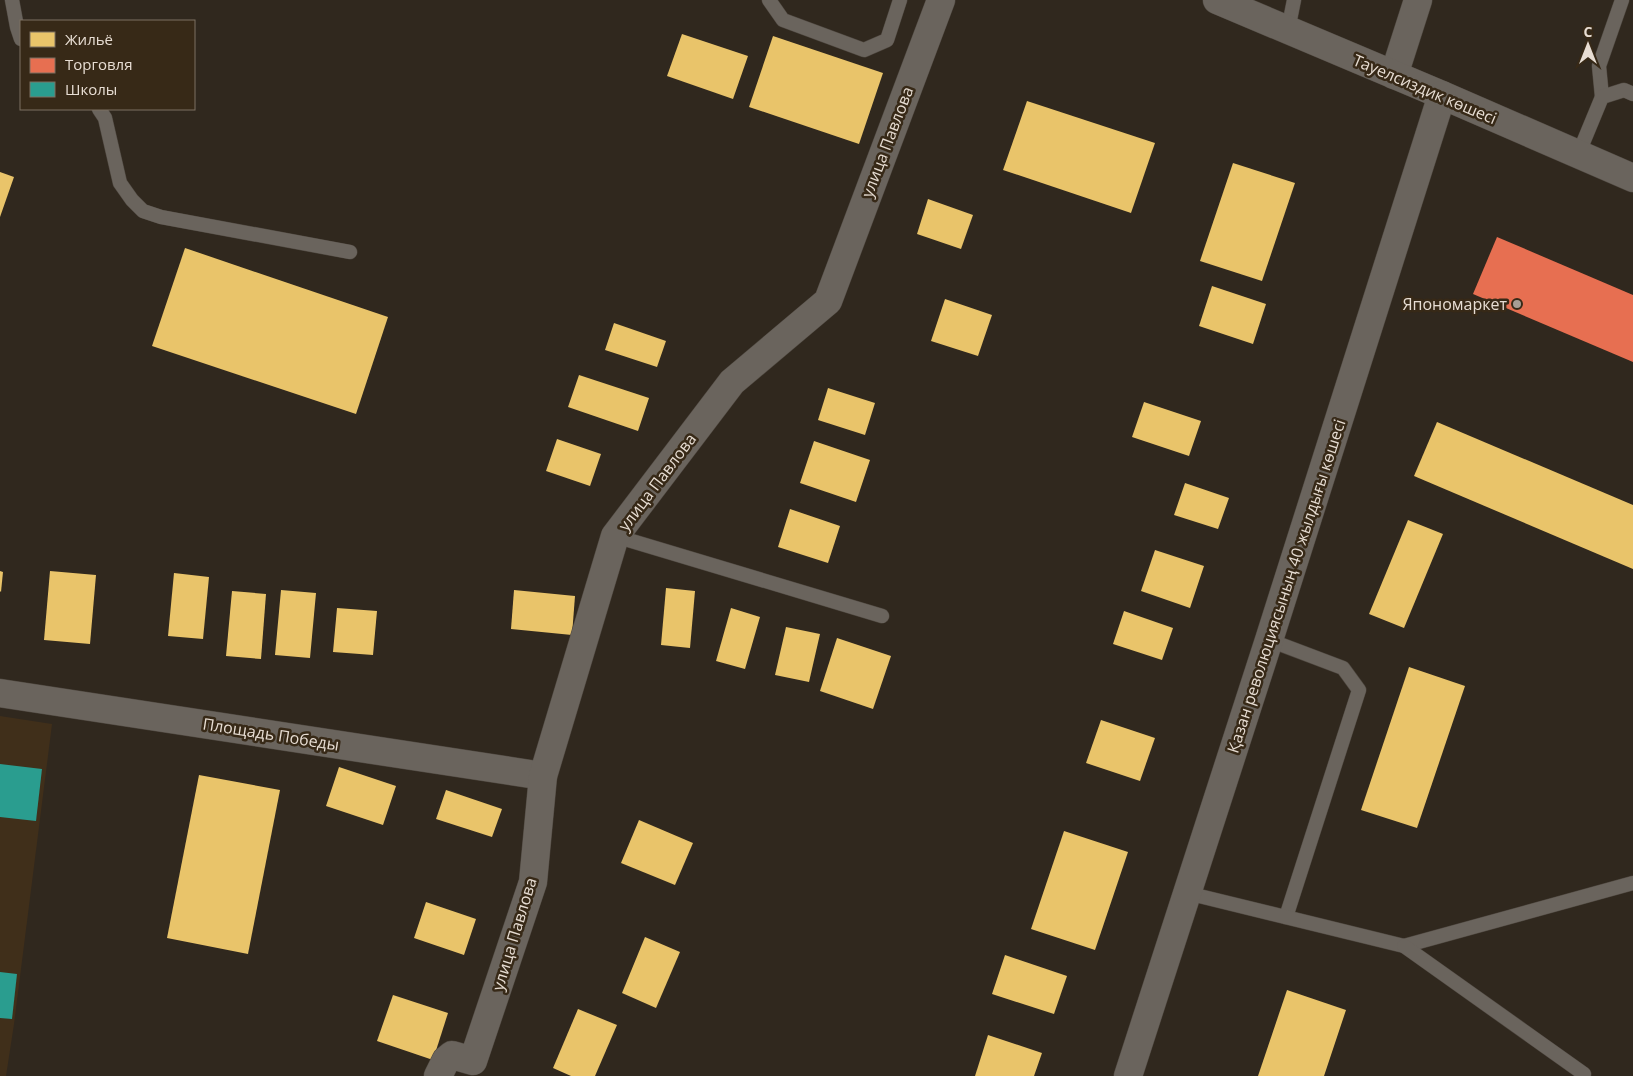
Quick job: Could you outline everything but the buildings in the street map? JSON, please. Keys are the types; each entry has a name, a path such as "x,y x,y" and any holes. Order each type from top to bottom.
{"street":[{"name":"улица Павлова","path":"438,1076 446,1060 452,1055 472,1061 532,882 543,776 616,536 732,382 828,301 941,0"},
{"name":"Тауелсиздик көшесі","path":"1217,0 1633,178"},
{"path":"1394,75 1418,0"},
{"name":"Қазан революциясының 40 жылдығы көшесі","path":"1128,1076 1442,95"},
{"name":"Площадь Победы","path":"0,693 543,776"}],"lane":[{"path":"12,0 20,36"},
{"path":"769,0 782,20 864,50 888,40 900,0"},
{"path":"1288,30 1294,0"},
{"path":"1578,155 1602,97 1599,66 1622,0"},
{"path":"1602,97 1624,90 1633,94"},
{"path":"100,110 105,118 120,183 132,200 143,211 161,217 350,252"},
{"path":"616,536 882,616"},
{"path":"1269,640 1343,668 1359,690 1286,917"},
{"path":"1404,946 1633,883"},
{"path":"1187,893 1404,946 1584,1074"}],"shaded area":[{"path":"0,716 52,724 6,1076 0,1076"}],"place":[{"name":"Япономаркет","path":"1517,304"}]}
